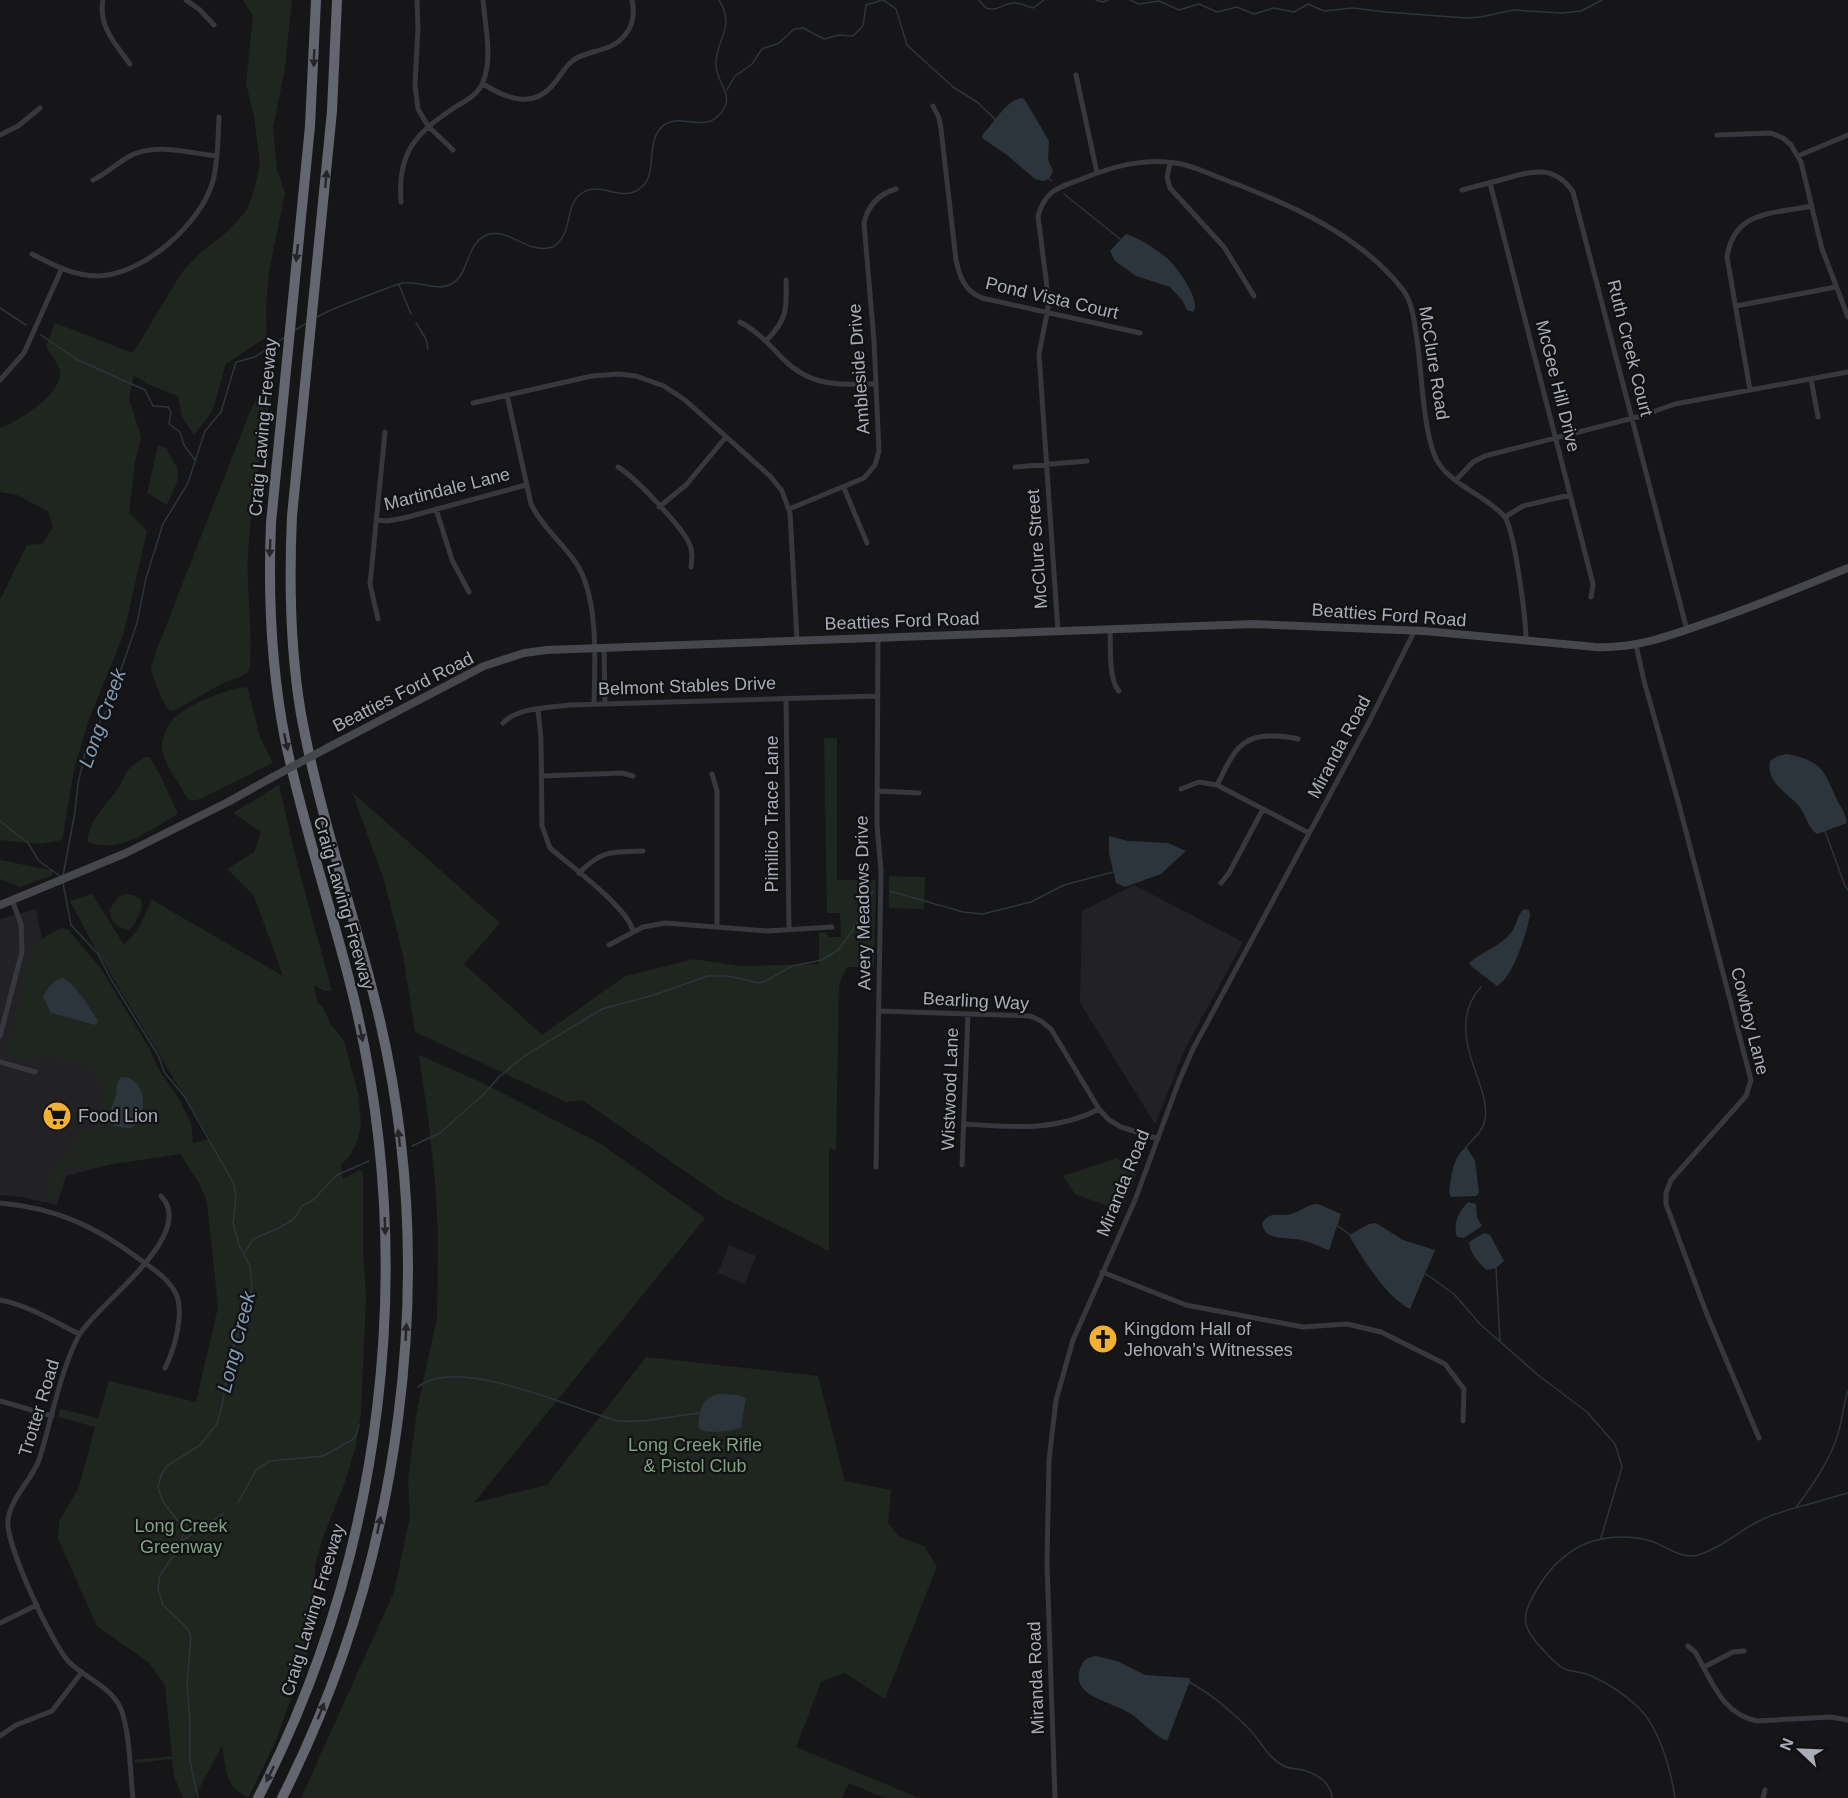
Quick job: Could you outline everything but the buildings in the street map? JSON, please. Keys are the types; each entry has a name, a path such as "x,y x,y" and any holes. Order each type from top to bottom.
{"highway":[{"name":"Craig Lawing Freeway","path":"258,1798 304,1699 344,1580 358,1522 379,1399 385,1322 383,1184 365,1048 352,990 302,815 290,763 272,651 269,563 271,523 310,126 315,0"},
{"name":"Craig Lawing Freeway","path":"282,1798 325,1702 346,1646 377,1537 398,1412 407,1292 405,1197 391,1072 368,971 315,781 297,683 291,625 290,559 295,483 332,111 337,0"}],"main road":[{"name":"Beatties Ford Road","path":"0,906 126,853 228,802 484,666 524,654 547,650 600,647 1265,624 1415,630 1611,648 1636,645 1687,630 1848,568"}],"street":[{"path":"103,0 102,12 105,27 130,64"},
{"path":"186,0 214,25"},
{"path":"417,0 415,96 418,109 428,126 453,150"},
{"path":"401,202 401,176 412,145 428,126 467,100 483,84 488,60 483,0"},
{"path":"483,84 515,99 540,96 550,88 570,63 583,55 607,48 624,37 632,23 633,0"},
{"path":"1076,75 1097,173"},
{"name":"Pond Vista Court","path":"933,106 941,129 956,260 962,282 975,295 982,298 1140,333"},
{"path":"0,135 18,126 40,108"},
{"path":"32,254 83,275 110,275 136,266 148,258 193,220 213,182 219,117"},
{"path":"1717,135 1771,133 1783,138 1791,145 1798,156 1822,249 1848,317"},
{"path":"1798,156 1848,135"},
{"path":"93,180 127,157 147,150 163,149 216,156"},
{"name":"McClure Road","path":"1046,464 1039,354 1049,303 1038,228 1040,207 1047,196 1059,186 1097,173 1137,162 1170,163 1187,166 1245,188 1314,220 1358,247 1402,289 1409,301 1415,325 1433,453 1439,464 1456,480 1505,517"},
{"path":"1170,163 1167,177 1170,188 1224,247 1254,296"},
{"name":"Ruth Creek Court","path":"1462,190 1525,172 1540,171 1559,177 1573,192 1687,630"},
{"name":"McGee Hill Drive","path":"1490,183 1593,584 1591,597"},
{"name":"Ambleside Drive","path":"789,509 844,488 868,475 878,459 879,434 864,223 868,209 874,201 886,192 896,189"},
{"path":"1750,390 1727,257 1729,244 1736,230 1746,221 1759,216 1812,206"},
{"path":"0,380 24,353 62,268"},
{"path":"766,341 778,328 786,313 786,280"},
{"path":"1736,306 1836,287"},
{"path":"740,322 766,341 790,366 817,381 837,385 876,384"},
{"path":"1456,480 1478,459 1632,418 1675,404 1848,372"},
{"path":"473,403 592,376 619,374 649,380 672,391 726,437 782,491 789,509 797,640"},
{"path":"1811,379 1818,417"},
{"path":"507,395 531,504 538,517 572,557 583,574 600,647 605,703"},
{"path":"378,619 370,584 385,432"},
{"path":"659,507 686,485 726,437"},
{"path":"1015,467 1087,461"},
{"name":"McClure Street","path":"1046,464 1058,631"},
{"path":"618,467 630,476 685,535 692,551 692,567"},
{"name":"Martindale Lane","path":"376,520 396,520 526,485"},
{"path":"844,488 867,543"},
{"path":"1526,641 1514,553 1505,517 1523,506 1570,495"},
{"path":"436,509 452,560 469,592"},
{"path":"1110,629 1113,681 1119,691"},
{"name":"Miranda Road","path":"1055,1798 1047,1564 1050,1446 1056,1400 1068,1354 1135,1200 1179,1080 1193,1049 1385,693 1415,630"},
{"name":"Avery Meadows Drive","path":"876,1167 881,871 877,825 878,637"},
{"name":"Cowboy Lane","path":"1636,645 1751,1080 1746,1096 1671,1180 1666,1193 1666,1204 1706,1312 1759,1438"},
{"path":"594,703 600,647"},
{"name":"Belmont Stables Drive","path":"503,723 517,714 538,709 594,703 877,696"},
{"name":"Pimilico Trace Lane","path":"786,698 789,929"},
{"path":"538,709 542,738 542,826 547,841 550,848 615,905 627,918 633,932"},
{"path":"1217,784 1233,754 1246,741 1263,736 1298,739"},
{"path":"542,776 622,773 633,776"},
{"path":"712,774 717,791 717,926"},
{"path":"1181,789 1199,782 1217,784 1309,833"},
{"path":"877,791 919,793"},
{"path":"1221,883 1229,873 1263,809"},
{"path":"579,873 601,855 643,851"},
{"path":"0,1036 22,952 21,924 12,900"},
{"path":"609,945 643,927 665,923 766,931 832,927"},
{"name":"Bearling Way","path":"879,1011 1030,1016 1041,1021 1051,1029 1108,1120 1121,1127 1158,1139"},
{"name":"Wistwood Lane","path":"962,1165 968,1014"},
{"path":"0,1062 35,1072"},
{"path":"964,1124 1029,1128 1052,1125 1086,1116 1099,1109"},
{"name":"Trotter Road","path":"133,1798 120,1707 106,1689 82,1672 60,1651 37,1605 11,1543 8,1521 15,1499 34,1472 66,1369 80,1334 89,1321 129,1283 163,1237 168,1224 169,1211 162,1197"},
{"path":"0,1203 27,1206 63,1215 102,1233 169,1283 178,1303 176,1333 165,1368"},
{"path":"1102,1272 1186,1305 1303,1327 1347,1324 1381,1332 1445,1364 1464,1389 1463,1422"},
{"path":"0,1300 16,1303 44,1314 80,1334"},
{"path":"0,1401 52,1416"},
{"path":"0,1623 37,1605"},
{"path":"1688,1646 1695,1652 1729,1708 1746,1719 1756,1721 1831,1717 1848,1720"},
{"path":"1704,1667 1732,1652 1744,1651"},
{"path":"0,1736 16,1725 51,1711 82,1672"},
{"path":"1763,1798 1765,1790"}],"shaded area":[{"path":"1022,98 1049,141 1048,160 1053,171 1049,179 1043,181 1035,179 1007,155 982,138 1006,107"},
{"path":"1126,234 1148,245 1172,263 1182,276 1194,300 1193,312 1187,310 1182,300 1170,287 1136,276 1115,261 1110,251"},
{"path":"1787,754 1808,760 1821,769 1847,823 1817,834 1814,831 1799,806 1778,787 1771,776 1770,761"},
{"path":"1109,836 1128,841 1168,843 1186,851 1161,874 1125,887 1116,883 1109,853"},
{"path":"1134,885 1243,942 1185,1049 1155,1124 1080,1003 1082,911"},
{"path":"36,909 42,938 177,1147 66,1176 57,1205 22,1197 0,1195 0,919"},
{"path":"1524,909 1529,910 1530,915 1526,932 1514,965 1497,986 1469,963 1506,939"},
{"path":"63,978 83,998 98,1021 96,1025 51,1013 43,997 51,985"},
{"path":"127,1077 133,1080 141,1090 143,1108 134,1126 122,1128 108,1123 107,1120 116,1095 117,1083 120,1078"},
{"path":"1466,1147 1475,1160 1479,1193 1476,1196 1451,1197 1449,1192 1453,1167 1461,1151"},
{"path":"1468,1202 1476,1204 1477,1217 1482,1226 1464,1238 1457,1237 1457,1218"},
{"path":"1318,1204 1341,1214 1329,1250 1300,1240 1273,1236 1264,1230 1262,1224 1271,1215 1287,1215"},
{"path":"1376,1223 1403,1240 1435,1250 1410,1309 1384,1287 1349,1235 1369,1224"},
{"path":"1484,1233 1490,1235 1504,1261 1496,1268 1487,1270 1475,1258 1469,1242"},
{"path":"729,1245 756,1256 745,1284 718,1273"},
{"path":"720,1394 746,1398 741,1428 716,1432 701,1430 698,1426 705,1401"},
{"path":"1096,1656 1117,1661 1145,1675 1189,1678 1190,1681 1167,1741 1131,1714 1086,1692 1081,1686 1080,1669 1084,1661"}],"green space":[{"path":"243,0 292,0 285,68 273,128 277,170 285,193 269,272 266,308 267,333 265,338 226,364 212,412 194,435 182,417 178,396 134,376 129,398 141,437 135,463 129,513 147,531 123,636 89,719 74,770 62,840 38,844 0,840 0,600 27,545 42,544 53,526 48,511 17,495 0,492 0,428 38,406 55,388 60,371 46,346 55,323 133,353 182,272 201,252 228,231 246,211 253,194 260,164 254,116 246,84 253,16"},
{"path":"274,370 248,552 250,667 248,672 242,676 221,684 174,711 170,710 164,703 151,669 155,654 249,414 262,387"},
{"path":"158,445 166,448 178,470 177,482 167,505 147,493"},
{"path":"245,687 248,689 260,737 273,763 192,801 188,799 163,755 163,737 173,719 197,703"},
{"path":"824,738 837,738 837,880 876,880 874,967 847,967 839,984 836,1151 829,1148 829,1251 722,1197 582,1100 566,1102 415,1032 403,955 384,880 352,792 500,923 464,964 542,1035 625,976 693,959 740,966 819,964 819,933 827,932 828,937 841,937 840,913 827,913"},
{"path":"146,757 150,757 178,814 146,833 123,843 100,845 88,842 94,820 120,786 126,772"},
{"name":"Long Creek Greenway","path":"279,785 297,863 332,991 324,991 314,985 317,1002 322,1006 331,1025 344,1041 358,1093 361,1123 358,1140 350,1155 341,1165 343,1179 360,1170 363,1172 363,1247 366,1296 361,1412 356,1446 345,1482 323,1537 315,1566 314,1624 307,1654 275,1743 248,1798 230,1782 222,1746 194,1798 183,1798 174,1776 172,1759 135,1763 134,1760 172,1756 165,1685 148,1662 97,1626 58,1539 59,1522 79,1487 95,1427 58,1417 60,1409 98,1418 109,1381 196,1402 218,1307 207,1202 200,1185 180,1154 94,1167 66,1168 56,1198 53,1200 46,1197 54,1168 62,1158 74,1152 80,1129 95,1133 102,1096 100,1079 88,1066 45,1055 31,1062 7,1055 7,1052 14,1032 28,965 36,946 52,933 63,928 68,930 100,967 149,1048 159,1070 179,1099 191,1123 193,1143 210,1139 96,950 70,901 92,894 124,945 137,931 152,900 283,976 254,896 227,869 254,852 261,832 233,813"},
{"path":"0,860 54,871 51,876 20,887 0,879"},
{"path":"889,876 925,877 924,909 889,908"},
{"path":"125,894 133,895 141,900 142,904 139,916 129,930 116,924 109,911 118,897"},
{"name":"Long Creek Rifle & Pistol Club","path":"419,1055 483,1083 601,1144 705,1218 474,1503 547,1485 646,1357 818,1376 845,1481 891,1490 888,1523 899,1537 924,1546 937,1566 885,1699 845,1673 821,1682 796,1747 919,1798 885,1798 849,1783 842,1798 301,1798 394,1592 410,1516 408,1480 417,1410 437,1318 438,1235 435,1180"},
{"path":"1117,1158 1136,1175 1121,1211 1075,1194 1063,1176"}],"waterway":[{"name":"Long Creek","path":"317,317 347,303 400,284 447,286 463,272 475,244 487,235 503,235 535,247 553,247 564,234 576,198 582,193 595,189 622,193 636,191 648,179 655,138 665,124 673,121 711,121 724,109 726,97 717,73 716,57 724,34 726,19 719,0"},
{"path":"727,90 735,76 752,64 762,49 779,43 794,29 803,28 824,39 839,35 853,36 863,26 866,5 882,0"},
{"path":"883,0 896,9 907,45 953,87 977,102 996,120"},
{"path":"979,0 990,9 1010,3 1033,8 1044,0"},
{"path":"1096,0 1103,2 1108,0"},
{"path":"1130,0 1139,4 1159,1 1179,10 1199,4 1217,12 1237,7 1254,14 1274,8 1294,12 1308,4 1324,11 1353,8 1466,18 1513,10 1562,13 1581,11 1602,0"},
{"path":"1064,194 1120,239"},
{"path":"399,285 411,314"},
{"path":"0,308 26,325"},
{"path":"416,323 426,339 428,349"},
{"name":"Long Creek","path":"294,331 305,324"},
{"path":"41,335 76,359 145,390 153,406 168,407 171,412 169,424 180,432 184,445 195,460"},
{"name":"Long Creek","path":"63,876 86,749 109,705 137,623 146,578 163,524 188,483 205,431 221,412 236,362 255,357 285,337"},
{"path":"0,821 28,843 39,861 60,876"},
{"path":"1825,831 1848,890"},
{"path":"890,891 963,912 983,914 1031,902 1064,885 1113,872"},
{"name":"Long Creek","path":"63,883 71,925 98,954 159,1057 164,1072 184,1096 234,1184 236,1197 233,1223 239,1245 250,1266 252,1288 250,1301 229,1359 217,1424 200,1445 167,1466 161,1475 158,1488 163,1502 179,1522 183,1534 179,1548 160,1575 158,1589 163,1605 188,1629 191,1637 187,1684 190,1761 198,1798"},
{"path":"412,1146 440,1133 483,1095 500,1076 526,1055 602,1009 654,995 708,976 728,976 759,983 792,966 822,960 838,950 853,930 873,891"},
{"path":"1466,1147 1482,1128 1486,1114 1483,1095 1466,1037 1469,1006 1481,987"},
{"path":"245,1252 253,1239 291,1221 302,1206 313,1200 337,1175 369,1161"},
{"path":"1338,1226 1349,1234"},
{"path":"1496,1268 1500,1341"},
{"path":"1426,1274 1454,1294 1480,1324 1538,1375 1587,1412 1615,1444 1622,1467 1601,1538"},
{"path":"418,1387 436,1378 459,1377 486,1380 545,1396 618,1421 649,1420 701,1413"},
{"path":"1797,1506 1815,1482 1834,1446 1848,1391"},
{"path":"238,1503 256,1470 270,1461 323,1456 352,1440 359,1425"},
{"path":"1675,1798 1663,1750 1646,1716 1633,1702 1602,1681 1584,1673 1564,1669 1555,1663 1528,1629 1526,1615 1533,1597 1555,1565 1577,1548 1593,1541 1630,1537 1651,1541 1686,1556 1698,1555 1713,1549 1770,1516 1848,1493"},
{"path":"183,1540 223,1514"},
{"path":"1189,1682 1237,1717 1277,1762 1288,1768 1309,1772 1321,1779 1330,1789 1332,1798"}],"place":[{"name":"Food Lion","path":"57,1116"},
{"name":"Kingdom Hall of Jehovah’s Witnesses","path":"1103,1339"}]}
